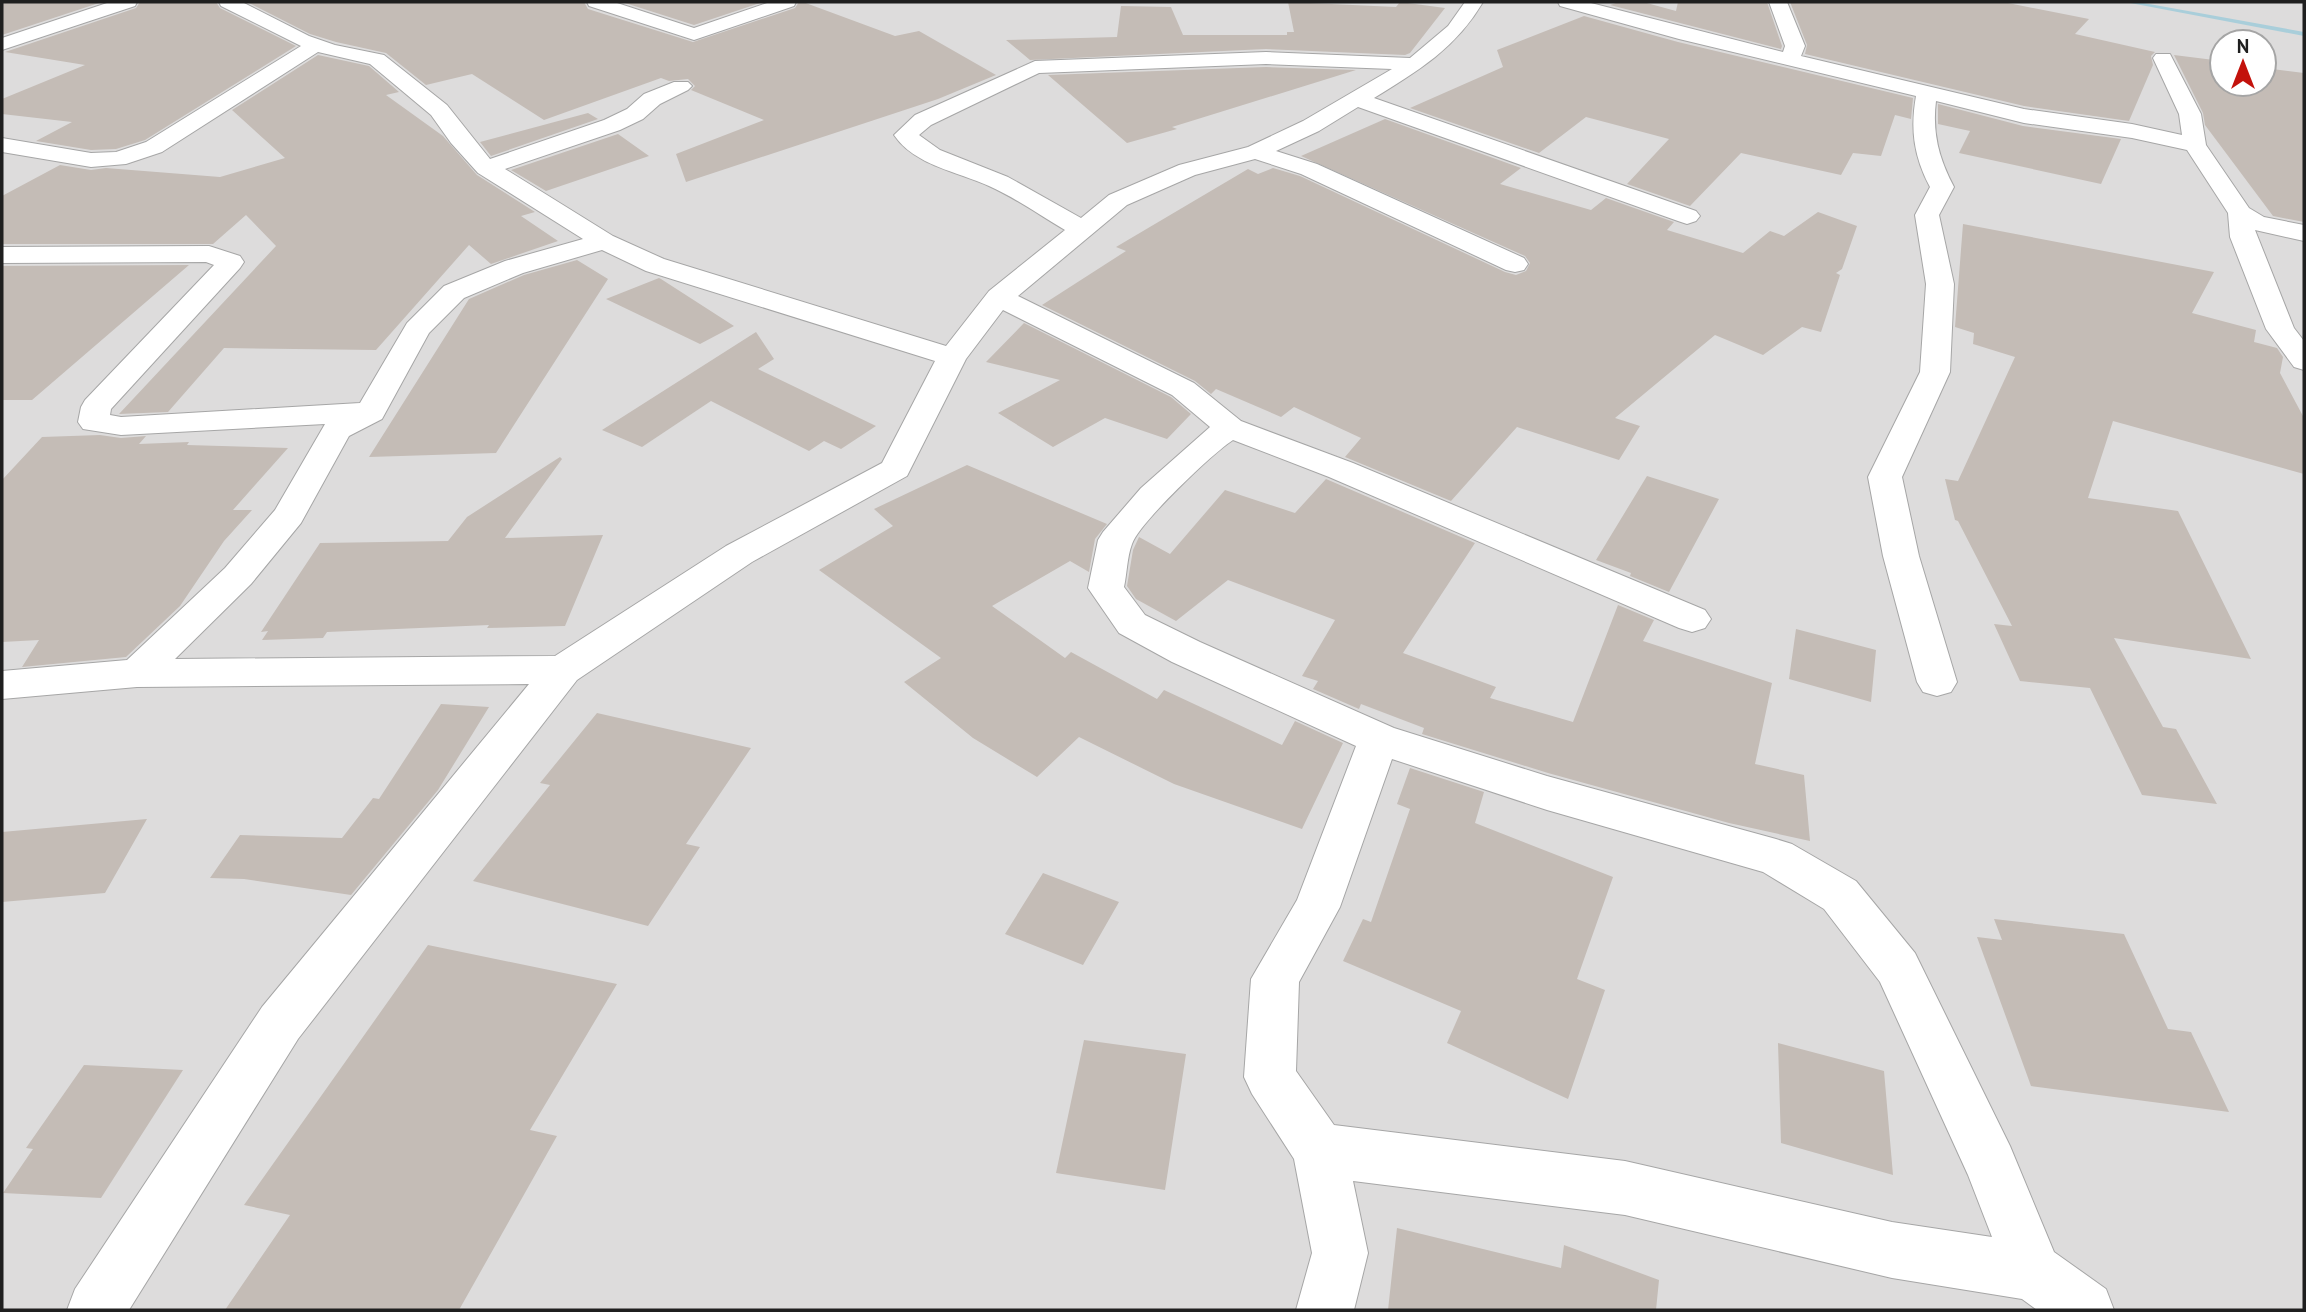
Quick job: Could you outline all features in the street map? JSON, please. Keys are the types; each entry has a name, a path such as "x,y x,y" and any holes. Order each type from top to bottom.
{"street":[{"path":"2,44 128,2"},
{"path":"228,2 316,44 377,59 439,110 486,168 604,241 656,265 952,357"},
{"path":"596,2 694,34 787,2"},
{"path":"96,1310 280,1023 563,670 739,554 895,469 952,357 999,298 1118,200 1175,175 1256,152 1311,126 1415,64 1455,30 1474,2"},
{"path":"1567,2 1790,60 2024,116 2132,131 2195,145"},
{"path":"1778,2 1795,46 1790,60"},
{"path":"2,146 91,160 118,159 155,147 316,44"},
{"path":"1082,229 1000,182 932,155 905,135 923,120 1035,67 1266,58 1415,64"},
{"path":"2163,58 2190,114 2195,145 2240,213 2256,223 2304,233"},
{"path":"486,168 612,125 635,114 652,99 681,86"},
{"path":"1927,93 1922,123 1928,163 1942,187 1927,215 1940,284 1935,372 1885,477 1901,556 1937,682"},
{"path":"1357,99 1687,216"},
{"path":"1256,152 1309,169 1515,264"},
{"path":"2240,213 2243,237 2280,329 2304,360"},
{"path":"136,673 238,576 280,525 337,430 371,412 417,329 454,292 514,267 604,241"},
{"path":"2,255 209,254 232,262 96,407 94,422 121,426 371,412"},
{"path":"999,298 1182,389 1230,428 1341,470 1692,619"},
{"path":"1230,428 1210,441 1153,495 1115,540 1106,588 1132,625 1379,738 1547,793 1776,857 1840,895 1898,968 1992,1165 2035,1272"},
{"path":"2,685 136,673 563,670"},
{"path":"1325,1310 1340,1253 1318,1150 1270,1077 1275,979 1317,907 1379,738"},
{"path":"1318,1150 1625,1188 1892,1250 2035,1272 2085,1310"}],"shaded area":[{"path":"2,2 2304,2 2304,1310 2,1310"}],"building":[{"path":"2,2 102,2 2,35"},
{"path":"140,2 216,2 220,8 296,46 145,140 116,149 91,150 36,141 72,122 2,114 2,99 85,65 5,52 136,8"},
{"path":"247,2 584,2 588,9 693,42 795,8 799,2 803,2 895,36 919,31 996,75 938,99 686,182 676,154 764,120 691,90 695,86 688,79 669,81 661,78 544,120 472,74 426,85 386,53 310,34"},
{"path":"622,2 763,2 694,25"},
{"path":"1288,2 1396,7 1400,2 1445,8 1410,53 1405,55 1266,49 1030,60 1006,40 1117,37 1121,6 1171,7 1183,35 1287,35 1287,32 1294,32"},
{"path":"1619,2 1643,2 1676,11 1678,2 1767,2 1782,46 1781,49 1610,5"},
{"path":"1790,2 2003,2 2089,19 2075,34 2155,52 2151,56 2153,65 2129,121 2024,106 1805,54 1807,45"},
{"path":"1584,16 1678,42 1913,98 1911,119 1895,115 1881,156 1853,153 1841,175 1741,153 1690,206 1627,184 1669,139 1586,117 1539,153 1410,108 1503,67 1497,50"},
{"path":"318,55 369,66 399,92 386,95 443,136 477,175 535,212 521,216 558,241 491,264 469,245 376,350 224,348 168,412 119,414 276,246 246,215 213,244 2,244 2,196 60,165 91,170 106,168 220,177 285,158 232,110"},
{"path":"2174,55 2208,59 2208,98 2278,98 2278,70 2304,73 2304,222 2273,216 2205,125 2203,113"},
{"path":"1266,67 1356,70 1127,143 1048,75"},
{"path":"1938,104 2023,126 2121,139 2101,184 1959,153 1970,131 1938,124"},
{"path":"588,113 598,119 491,156 480,142"},
{"path":"1385,119 1521,168 1500,184 1591,210 1606,198 1674,222 1667,230 1743,253 1770,231 1784,236 1818,212 1857,226 1842,269 1836,273 1840,275 1821,332 1802,327 1763,355 1715,335 1615,418 1640,426 1619,460 1517,427 1451,501 1345,457 1361,438 1294,407 1281,417 1216,389 1211,394 1195,381 1042,305 1126,251 1116,247 1248,169 1258,174 1273,168 1300,176 1505,272 1516,275 1526,271 1530,263 1525,256 1301,156"},
{"path":"618,134 649,156 546,191 511,170"},
{"path":"1963,224 2214,272 2192,313 2256,330 2254,342 2277,348 2283,357 2280,373 2304,418 2304,474 2113,421 2088,498 2178,511 2251,659 2114,638 2163,727 2176,729 2217,804 2142,795 2090,688 2020,681 1994,624 2012,626 1958,521 1955,520 1945,479 1958,481 2015,357 1973,344 1974,333 1955,327"},
{"path":"577,260 608,279 496,453 369,457 469,299 524,275"},
{"path":"189,265 32,400 2,400 2,266"},
{"path":"659,278 734,326 700,344 606,299"},
{"path":"1024,323 1171,397 1191,414 1167,439 1105,418 1053,447 998,413 1060,380 986,362"},
{"path":"756,332 774,359 758,369 876,426 841,449 824,441 809,451 711,401 642,447 602,430"},
{"path":"100,435 121,438 146,436 139,444 189,442 187,445 288,448 233,510 252,510 224,541 180,606 126,657 22,667 39,640 2,642 2,480 42,437"},
{"path":"560,457 562,459 505,538 603,535 565,626 487,628 489,625 327,632 323,638 262,640 268,631 261,632 320,543 448,541 467,517"},
{"path":"967,465 1107,524 1095,539 1089,572 1070,561 992,606 1065,658 1071,652 1157,699 1164,690 1282,745 1295,721 1343,743 1302,829 1174,784 1079,737 1037,777 973,738 904,682 941,658 819,570 893,526 874,509"},
{"path":"1647,476 1719,499 1669,592 1630,576 1631,573 1596,560"},
{"path":"1326,479 1475,543 1403,653 1496,687 1490,698 1573,722 1618,605 1654,620 1643,641 1772,683 1755,764 1804,775 1810,841 1729,823 1548,773 1422,734 1424,728 1361,704 1359,709 1313,689 1318,681 1302,676 1335,620 1228,580 1176,621 1136,599 1127,586 1133,550 1139,537 1170,554 1225,490 1295,513"},
{"path":"1796,629 1876,650 1871,702 1789,679"},
{"path":"441,704 489,707 438,790 351,895 244,879 210,878 240,835 342,838 373,798 379,799"},
{"path":"597,713 751,748 686,844 700,847 648,926 473,881 550,785 540,783"},
{"path":"1410,768 1484,792 1475,823 1613,877 1577,979 1605,990 1568,1099 1447,1043 1461,1011 1343,961 1363,919 1371,922 1410,809 1397,804"},
{"path":"147,819 105,893 2,902 2,832"},
{"path":"1043,873 1119,902 1083,965 1005,934"},
{"path":"1994,919 2124,934 2168,1029 2191,1032 2229,1112 2031,1086 1977,937 2002,940"},
{"path":"428,945 617,984 530,1130 557,1136 459,1310 225,1310 290,1215 244,1205"},
{"path":"1084,1040 1186,1054 1165,1190 1056,1173"},
{"path":"1778,1043 1884,1071 1893,1175 1781,1143"},
{"path":"84,1065 183,1070 101,1198 3,1193 33,1149 26,1148"},
{"path":"1397,1228 1561,1268 1564,1245 1659,1280 1656,1310 1388,1310"}],"waterway":[{"path":"2128,2 2304,34"}]}
